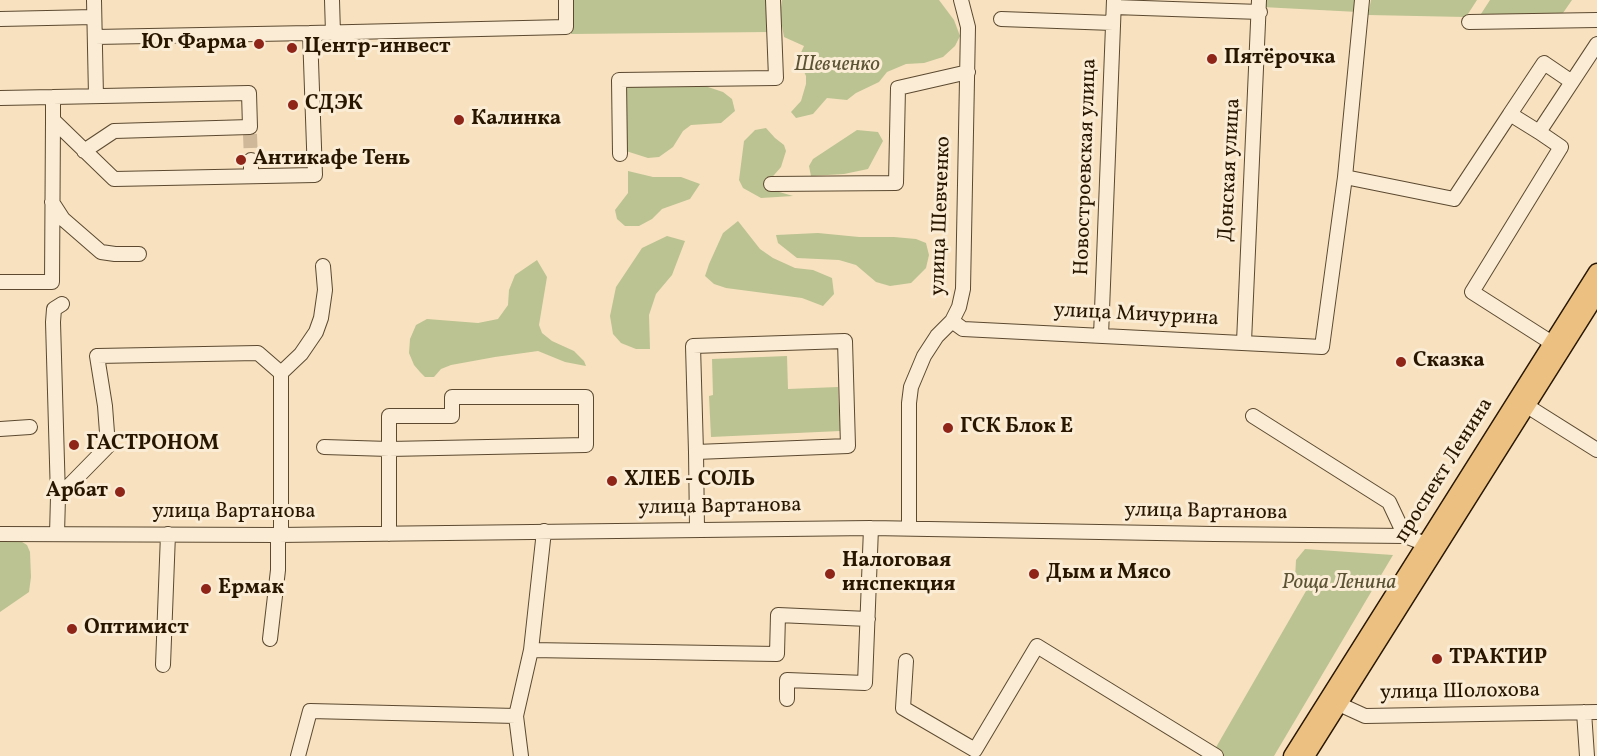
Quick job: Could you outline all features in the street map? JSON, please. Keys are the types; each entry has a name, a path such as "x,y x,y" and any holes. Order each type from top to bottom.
{"main road":[{"name":"проспект Ленина","path":"1292,756 1333,702 1431,547 1552,343 1597,272"},
{"name":"проспект Ленина","path":"1431,547 1527,405 1597,294"},
{"name":"проспект Ленина","path":"1306,756 1333,702"}],"street":[{"path":"94,0 96,96"},
{"path":"332,0 333,33"},
{"path":"95,37 566,27 566,0"},
{"path":"620,154 619,80 776,78 773,0"},
{"name":"улица Шевченко","path":"909,528 911,387 924,356 937,336 952,321 959,307 963,289 968,27 961,0"},
{"path":"1362,0 1345,177 1454,199 1544,63 1572,82"},
{"path":"1114,4 1259,6"},
{"name":"Новостроевская улица","path":"1101,336 1114,4"},
{"name":"Донская улица","path":"1244,342 1259,6"},
{"path":"0,19 94,17"},
{"path":"1002,19 1113,23"},
{"path":"1469,22 1597,20"},
{"path":"53,120 114,179 315,175 310,33"},
{"path":"1539,132 1597,44"},
{"path":"771,184 896,183 898,88 968,72"},
{"path":"0,98 249,93 250,130 114,130 84,151"},
{"path":"0,282 52,282 53,97"},
{"path":"1510,114 1561,147 1472,292 1552,343"},
{"path":"251,160 251,176"},
{"name":"улица Мичурина","path":"952,321 963,329 1322,347 1345,177"},
{"path":"52,202 63,219 101,252 140,254"},
{"path":"270,639 280,535 281,372 301,354 316,332 321,318 325,290 323,266"},
{"path":"57,534 53,322 54,309 62,304"},
{"path":"696,452 848,446 845,341 693,346 697,528"},
{"path":"58,497 108,446 105,406 97,356 258,353 281,372"},
{"path":"324,447 389,449 586,444 586,397 452,397 452,416 389,416 389,449 389,534"},
{"path":"1527,405 1597,450"},
{"path":"1253,416 1389,502 1405,536"},
{"path":"0,429 30,428"},
{"name":"улица Вартанова","path":"0,534 280,535 697,528 909,528 1405,536 1431,547"},
{"path":"787,699 787,680 865,683 871,528"},
{"path":"521,756 516,716 531,650 544,531"},
{"path":"163,665 168,534"},
{"path":"531,650 777,654 778,615 868,619"},
{"path":"906,661 903,708 975,750 1037,646 1216,756"},
{"name":"улица Шолохова","path":"1333,702 1365,716 1590,712"},
{"path":"298,756 310,711 348,718 516,716"},
{"path":"1587,756 1590,712"}],"green space":[{"path":"571,0 767,0 769,32 571,34"},
{"name":"Шевченко","path":"782,0 939,0 954,20 960,36 955,46 943,57 924,63 906,64 887,72 879,82 847,100 827,98 813,114 796,118 791,112 801,101 806,84 806,76 798,59 804,46 784,37 780,15"},
{"path":"1262,0 1359,0 1358,12 1262,7"},
{"path":"1371,0 1477,0 1466,17 1368,15"},
{"path":"1490,0 1572,0 1563,13 1479,17"},
{"path":"682,83 705,86 723,92 732,99 735,111 721,123 691,125 683,131 673,147 659,157 648,158 626,151 612,150 613,92 628,85"},
{"path":"766,128 784,145 786,151 781,167 768,182 776,191 793,196 761,198 743,188 739,180 744,141 755,130"},
{"path":"857,130 878,132 883,141 868,169 844,174 811,176 809,166 813,159"},
{"path":"628,171 653,177 681,177 700,184 690,199 662,209 652,219 639,226 625,226 617,219 615,210 628,193"},
{"path":"738,221 760,249 773,258 795,268 813,270 832,278 834,294 823,306 802,298 726,288 714,284 705,276 709,264 723,233"},
{"path":"818,233 916,239 926,243 929,255 926,268 911,283 890,286 876,282 856,265 839,260 797,258 778,243 776,235"},
{"path":"667,236 685,241 672,275 656,294 649,315 650,349 636,349 621,343 613,334 610,316 616,287 642,248"},
{"path":"537,260 547,277 539,325 542,333 552,341 574,351 586,366 565,362 538,351 451,365 441,369 434,377 425,377 414,365 409,353 410,339 416,325 427,319 478,323 498,319 508,305 509,290 515,275"},
{"path":"787,356 788,389 838,387 840,431 711,437 709,396 713,395 712,359"},
{"path":"0,540 19,540 27,545 30,552 31,577 29,592 0,612"},
{"name":"Роща Ленина","path":"1305,549 1393,555 1274,756 1211,756 1306,591 1295,578 1296,560"}],"tunnel":[{"path":"250,134 251,160"}],"place":[{"name":"Юг Фарма","path":"259,44"},
{"name":"Центр-инвест","path":"292,48"},
{"name":"Пятёрочка","path":"1212,59"},
{"name":"СДЭК","path":"293,105"},
{"name":"Калинка","path":"459,120"},
{"name":"Антикафе Тень","path":"241,160"},
{"name":"Сказка","path":"1401,362"},
{"name":"ГСК Блок Е","path":"948,428"},
{"name":"ГАСТРОНОМ","path":"74,445"},
{"name":"ХЛЕБ - СОЛЬ","path":"612,481"},
{"name":"Арбат","path":"120,492"},
{"name":"Налоговая инспекция","path":"830,574"},
{"name":"Дым и Мясо","path":"1034,574"},
{"name":"Ермак","path":"206,589"},
{"name":"Оптимист","path":"72,629"},
{"name":"ТРАКТИР","path":"1437,659"}]}
